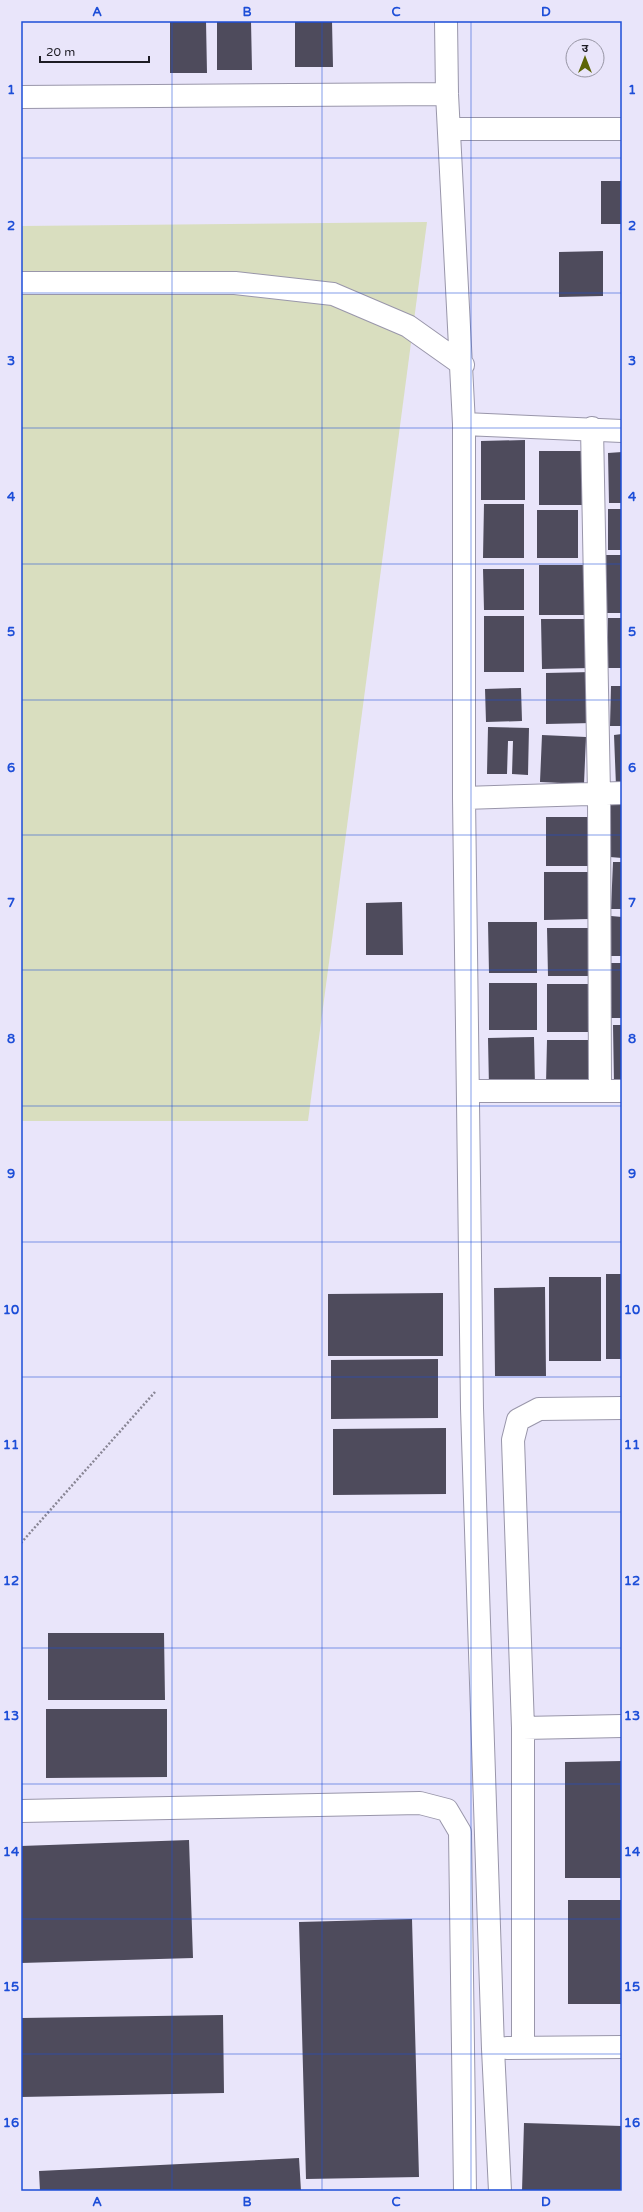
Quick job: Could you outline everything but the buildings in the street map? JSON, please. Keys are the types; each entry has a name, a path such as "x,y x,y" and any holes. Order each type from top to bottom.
{"street":[{"path":"446,21 447,94 463,365 464,798 472,1408 493,2049 500,2191"},
{"path":"21,97 447,94"},
{"path":"450,129 622,129"},
{"path":"21,283 235,283 333,294 408,326 463,365"},
{"path":"464,424 592,428 622,431"},
{"path":"592,428 599,794 600,1090"},
{"path":"464,798 622,793"},
{"path":"469,1091 622,1091"},
{"path":"522,2047 522,1728 514,1440 518,1420 538,1409 622,1408"},
{"path":"522,1728 622,1726"},
{"path":"21,1811 420,1803 447,1810 460,1832 465,2191"},
{"path":"493,2049 522,2047 622,2046"}],"path":[{"path":"21,1544 155,1392"}],"green space":[{"path":"427,222 308,1121 21,1121 21,226"}]}
